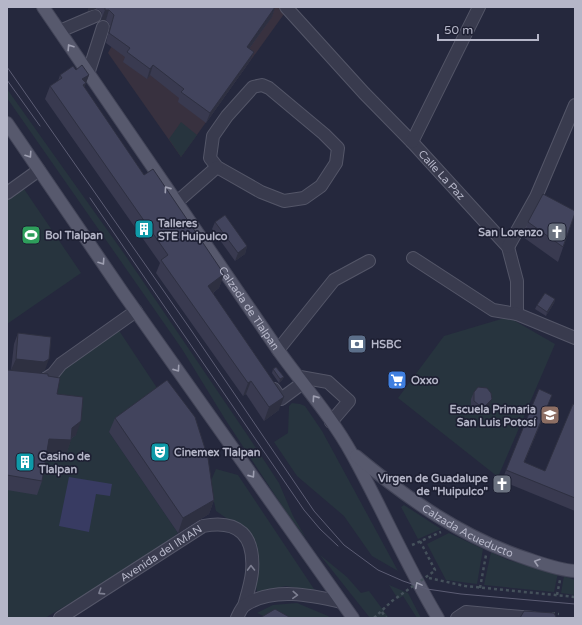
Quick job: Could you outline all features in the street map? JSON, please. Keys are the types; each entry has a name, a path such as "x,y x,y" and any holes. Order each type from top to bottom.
{"main road":[{"name":"Calzada de Tlalpan","path":"48,9 60,31 88,74 278,350 302,380 352,453 413,574 438,618"},
{"path":"7,123 136,311 353,618"},
{"name":"Calzada Acueducto","path":"352,453 382,478 454,526 489,544 544,565 575,571"}],"street":[{"name":"Calle La Paz","path":"286,7 508,247 517,281 517,314"},
{"path":"412,142 479,7"},
{"path":"60,31 95,16"},
{"path":"88,74 103,27"},
{"path":"262,85 269,88 318,129 338,148 336,163 322,186 304,198 284,202 260,192 218,167 210,158 212,136 227,116 253,87 262,85"},
{"path":"508,247 536,197 575,105"},
{"path":"177,202 218,167"},
{"path":"7,193 39,170"},
{"path":"536,197 549,203"},
{"path":"413,258 493,310 517,314 575,338"},
{"path":"278,350 334,280 369,261"},
{"path":"7,377 42,381 53,374 61,364 136,311"},
{"path":"268,381 281,399 302,380 328,382 349,401 331,422"},
{"name":"Avenida del IMAN","path":"60,618 203,526 217,523 230,525 240,531 247,538 251,555 252,572 244,606 237,618"},
{"path":"244,606 262,598 280,594 321,598 341,602"},
{"path":"457,618 466,612 533,618"}],"path":[{"path":"401,550 454,526"},
{"path":"374,618 392,601 435,570 420,542"},
{"path":"480,588 489,544"},
{"path":"413,574 450,584 575,597"},
{"path":"382,612 386,618"},
{"path":"551,618 551,613 559,614"}],"shaded area":[{"path":"132,7 278,7 284,14 181,157 108,53"},
{"path":"7,89 125,255 248,436 279,483 293,516 306,538 288,515 225,419 182,349 7,98"},
{"path":"181,122 197,135 181,157 169,139"},
{"name":"Bol Tlalpan","path":"22,186 81,273 7,324 7,197"},
{"path":"508,317 555,344 498,477 398,398 444,336"},
{"path":"114,323 161,394 109,432 178,533 148,557 45,618 7,618 7,373 43,380 55,362"},
{"path":"292,403 305,406 322,431 398,571 372,556 344,516 297,476 274,442 288,433 289,406"},
{"path":"216,469 238,475 316,592 286,586 257,592 247,532 216,511 210,483"},
{"path":"404,505 441,529 418,539 401,507"},
{"path":"449,533 483,549 477,584 446,580 427,544"},
{"path":"491,552 508,560 558,573 554,592 484,585"},
{"path":"320,555 347,577 361,593 369,591 389,618 370,618"},
{"path":"564,576 575,580 575,595 561,593"},
{"path":"389,585 408,593 421,618 417,618 403,596 398,599"},
{"path":"297,603 330,618 268,618 257,613 273,605"}],"water":[{"path":"69,477 112,484 110,496 96,494 89,532 59,526"}],"building":[{"path":"105,7 275,7 247,47 254,52 210,113 181,92 184,89 153,65 150,69 127,52 130,48 109,33 114,15 109,10 105,10"},
{"path":"82,65 89,75 82,79 86,83 83,85 144,175 153,169 224,274 208,286 284,397 269,407 251,381 248,383 161,260 168,255 50,86 62,78 60,75 73,66 76,70"},
{"path":"543,194 575,211 563,247 528,222"},
{"path":"225,215 247,246 238,253 215,222"},
{"path":"545,293 555,299 547,312 537,305"},
{"path":"18,333 51,337 49,359 44,362 16,359"},
{"path":"276,367 284,377 280,379 273,369"},
{"name":"Casino de Tlalpan","path":"7,370 48,374 48,376 60,378 57,394 83,397 81,421 72,428 71,440 49,439 42,481 7,475"},
{"name":"Cinemex Tlalpan","path":"167,380 195,417 208,458 214,500 183,518 115,418"},
{"path":"478,387 487,388 491,393 492,399 485,406 479,405 474,401 474,392"},
{"path":"539,389 552,395 524,462 545,471 573,404 575,405 575,498 506,470"},
{"path":"275,609 291,618 260,618"},
{"path":"524,611 554,613 556,618 520,618"}],"tram line":[{"path":"7,67 191,330 314,511 344,545 378,570 403,581 427,589 461,594 575,604"},
{"path":"7,80 40,126"},
{"path":"90,198 304,510 320,529 338,546"}],"place":[{"name":"Talleres STE Huipulco","path":"144,229"},
{"name":"San Lorenzo","path":"557,232"},
{"name":"Bol Tlalpan","path":"31,235"},
{"name":"HSBC","path":"357,344"},
{"name":"Oxxo","path":"397,380"},
{"name":"Escuela Primaria San Luis Potosí","path":"550,415"},
{"name":"Cinemex Tlalpan","path":"160,452"},
{"name":"Casino de Tlalpan","path":"25,462"},
{"name":"Virgen de Guadalupe de \"Huipulco\"","path":"502,484"}]}
